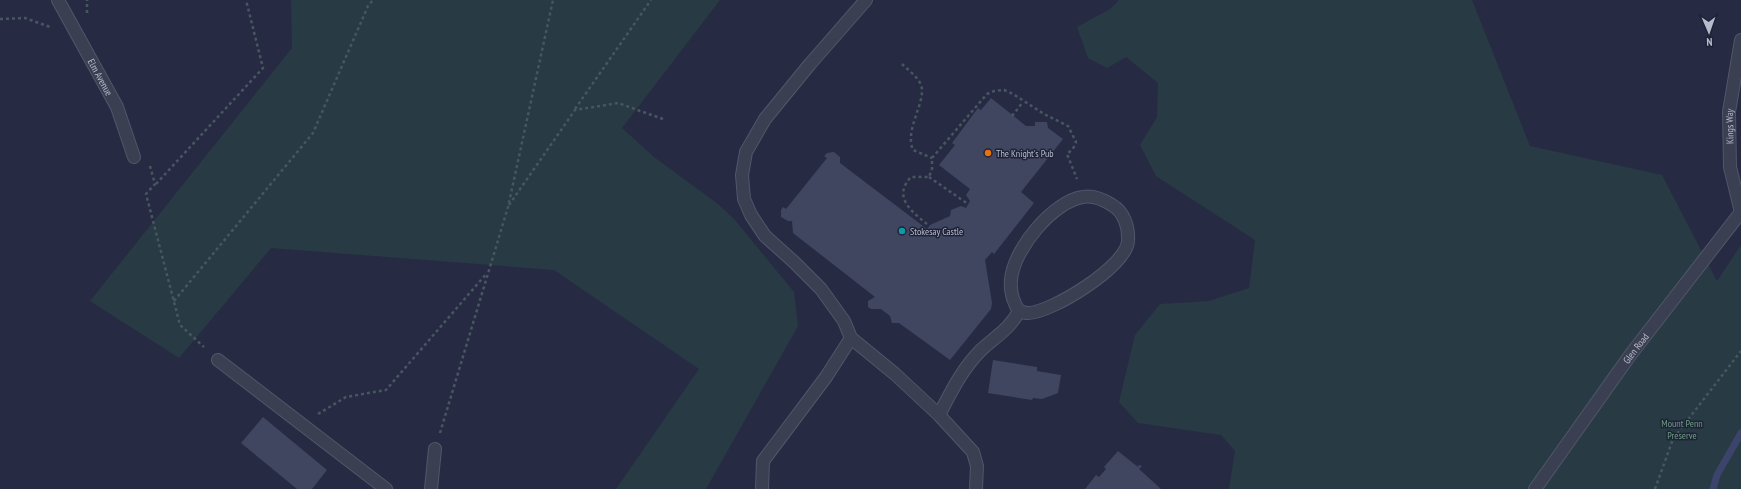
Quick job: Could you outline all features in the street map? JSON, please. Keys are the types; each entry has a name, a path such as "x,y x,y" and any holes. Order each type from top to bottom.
{"street":[{"name":"Elm Avenue","path":"58,0 117,107 134,157"},
{"path":"866,0 765,119 746,152 742,175 744,199 751,215 765,236 821,289 844,321 851,338 895,374 939,414 973,452 978,466 976,489"},
{"name":"Kings Way","path":"1741,40 1728,112 1730,167 1741,212"},
{"path":"1084,196 1103,199 1118,209 1128,229 1128,244 1116,264 1102,277 1043,309 1029,313 1019,311 1013,301 1011,279 1019,256 1034,232 1051,213 1071,200 1084,196"},
{"name":"Glen Road","path":"1534,489 1631,354 1741,212"},
{"path":"939,414 960,374 982,350 1013,323 1019,311"},
{"path":"762,489 763,461 826,377 851,338"},
{"path":"218,360 386,489"},
{"path":"432,489 435,449"}],"path":[{"path":"218,360 180,325 146,194 263,68 246,0"},
{"path":"174,301 313,133 368,6 373,0"},
{"path":"435,449 508,206 553,0"},
{"path":"508,206 650,0"},
{"path":"902,64 919,81 922,89 911,133 910,144 913,150 932,158"},
{"path":"929,177 932,169 932,158 987,94 994,91 1004,90 1068,126 1076,142 1073,149 1067,154 1084,196"},
{"path":"1012,116 1023,102"},
{"path":"575,110 618,103 663,119"},
{"path":"134,157 150,164 155,184"},
{"path":"927,224 908,208 904,199 904,191 907,182 911,177 929,177 968,204"},
{"path":"301,424 346,397 386,390 488,272"},
{"path":"1655,489 1673,439 1741,351"}],"green space":[{"path":"291,0 720,0 622,128 654,157 718,204 735,220 794,292 798,326 706,489 616,489 699,369 554,270 271,248 179,358 90,301 292,48"},
{"name":"Mount Penn Preserve","path":"1119,0 1472,0 1530,146 1662,175 1717,281 1741,245 1741,489 1229,489 1235,451 1221,435 1138,423 1119,402 1135,335 1160,304 1209,301 1249,288 1255,240 1156,176 1140,145 1157,117 1158,83 1126,57 1107,68 1088,58 1077,27 1110,9"}],"building":[{"name":"Stokesay Castle","path":"991,98 1026,126 1035,126 1035,122 1047,122 1048,128 1063,139 1021,192 1034,203 994,254 992,252 985,260 992,303 991,309 950,360 899,323 892,323 890,316 881,309 871,309 868,307 868,301 875,297 793,233 792,221 788,221 781,217 781,210 783,207 786,209 827,158 824,156 827,153 834,152 840,157 840,163 927,229 930,225 950,216 951,210 961,206 966,208 970,201 966,195 970,189 939,165 955,145 952,143 978,108 981,110"},
{"path":"993,360 1037,367 1037,371 1061,375 1058,393 1042,399 1033,398 1032,400 988,393"},
{"path":"263,417 327,470 312,489 297,489 241,443"},
{"path":"1118,451 1138,467 1139,465 1142,466 1139,469 1161,489 1085,489 1096,475 1099,477 1106,469 1104,467"}],"waterway":[{"path":"1713,489 1717,475 1741,433"}],"place":[{"name":"The Knight's Pub","path":"988,153"},
{"name":"Stokesay Castle","path":"902,231"}]}
